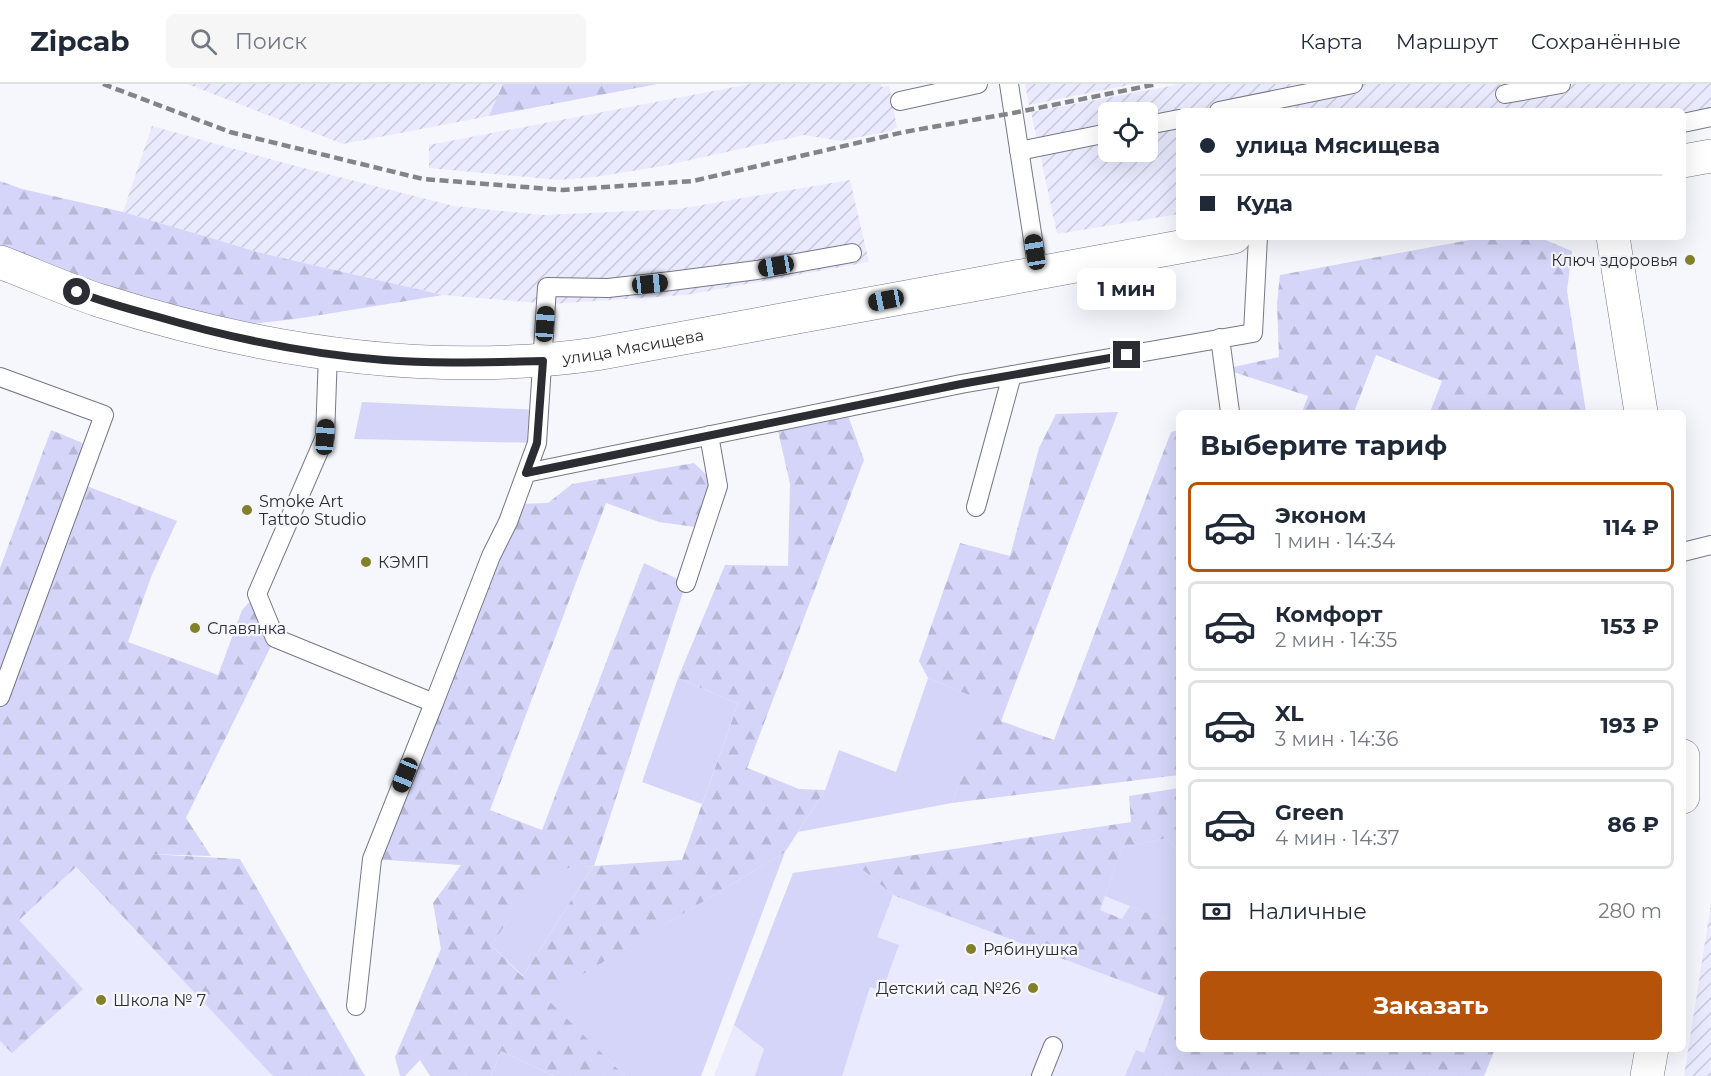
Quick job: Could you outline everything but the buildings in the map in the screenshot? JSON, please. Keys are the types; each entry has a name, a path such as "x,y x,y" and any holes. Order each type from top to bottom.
{"main road":[{"path":"1686,160 1711,156"},
{"name":"улица Мясищева","path":"0,262 96,299 203,330 303,351 384,360 543,361 596,354 1217,240"},
{"path":"1613,240 1641,410"},
{"path":"1647,1076 1651,1052"}],"lane":[{"path":"900,101 978,84"},
{"path":"1009,84 1038,272"},
{"path":"1234,108 1353,84"},
{"path":"1505,94 1561,84"},
{"path":"1686,122 1711,117"},
{"path":"1158,123 1176,120"},
{"path":"1019,151 1098,135"},
{"path":"526,473 1012,375 1253,333 1258,240"},
{"path":"356,1006 372,859 491,556 508,522 537,443 548,287 608,288 671,281 757,270 852,253"},
{"path":"1220,338 1230,410"},
{"path":"328,353 325,437 257,594 275,638 434,703"},
{"path":"976,507 1012,375"},
{"path":"0,377 104,415 0,697"},
{"path":"686,583 718,486 709,435"},
{"path":"1686,551 1711,545"},
{"path":"1041,1076 1053,1046"}],"shaded area":[{"path":"187,84 657,84 343,144"},
{"path":"750,84 881,84 882,87 889,86 897,127 891,131 840,141 804,135 663,166 595,177 558,180 429,168 429,145"},
{"path":"1025,84 1134,84 1029,105"},
{"path":"1181,84 1711,84 1711,125 1686,129 1686,108 1176,108 1176,214 1057,234 1031,112"},
{"path":"152,126 288,164 454,206 543,215 678,209 850,180 869,262 686,295 551,304 443,295 261,253 123,212"},
{"name":"Рябинушка","path":"1170,817 1176,822 1176,1052 1189,1052 1246,1076 714,1076 793,873"},
{"name":"Школа № 7","path":"59,850 274,1076 0,1076 0,858"},
{"path":"1711,904 1711,1076 1684,1076"}],"green space":[{"path":"503,84 657,84 489,116"},
{"path":"0,181 22,189 123,212 261,253 443,295 302,318 203,330 0,262"},
{"path":"1470,240 1545,240 1572,251 1567,291 1586,410 1431,410 1442,381 1376,355 1355,410 1303,410 1308,396 1224,369 1279,357 1277,303 1280,275"},
{"path":"362,402 540,410 537,443 354,439"},
{"path":"845,407 864,460 747,768 799,789 825,790 785,852 545,997 625,1076 554,1076 501,1051 491,1076 430,1076 420,1060 405,1076 400,1076 395,1057 441,949 433,903 461,865 372,859 515,504 548,503 572,484 694,463 718,486 703,528 659,522 606,503 490,810 542,830 644,563 686,583 594,866 682,860 738,704 678,678 725,565 788,566 790,484 776,422","holes":["593,866 523,976 491,945 544,870"]},
{"path":"1118,412 1001,721 1054,740 1171,432 1176,431 1176,775 952,803 988,703 928,678 919,661 960,543 1010,556 1039,448 1056,414"},
{"path":"51,430 92,447 79,483 177,521 151,577 128,642 218,675 242,610 257,594 275,638 186,818 211,856 148,854 240,859 365,1076 273,1076 76,867 19,920 83,989 12,1053 0,1041 0,568"},
{"path":"678,678 738,704 702,804 642,782"},
{"path":"928,678 989,703 952,803 798,832 825,790 839,750 896,772"},
{"path":"1176,788 1176,849 1166,838 1122,848 1100,910 1122,919 1130,906 1176,925 1176,1052 1494,1052 1484,1076 1125,1076 1136,1050 1144,1053 1165,997 893,895 856,864 1131,822 1129,796"},
{"path":"1166,838 1176,849 1176,925 1105,896 1122,848"},
{"path":"785,852 701,1076 625,1076 544,997"},
{"path":"856,864 893,895 877,937 899,945 882,991 870,987 842,1076 755,1076 764,1049 734,1025 793,873"},
{"path":"593,866 523,976 491,945 544,869"},
{"path":"501,1051 554,1076 491,1076"}],"railway":[{"path":"103,84 230,132 423,179 563,190 693,181 904,132 1157,84"}],"place":[{"name":"Ключ здоровья","path":"1690,260"},
{"name":"Smoke Art Tattoo Studio","path":"247,510"},
{"name":"КЭМП","path":"366,562"},
{"name":"Славянка","path":"195,628"},
{"name":"Рябинушка","path":"971,949"},
{"name":"Детский сад №26","path":"1033,988"},
{"name":"Школа № 7","path":"101,1000"}],"route":[{"path":"77,292 203,330 303,351 384,360 543,361 537,443 526,473 961,384 1127,355"}]}
